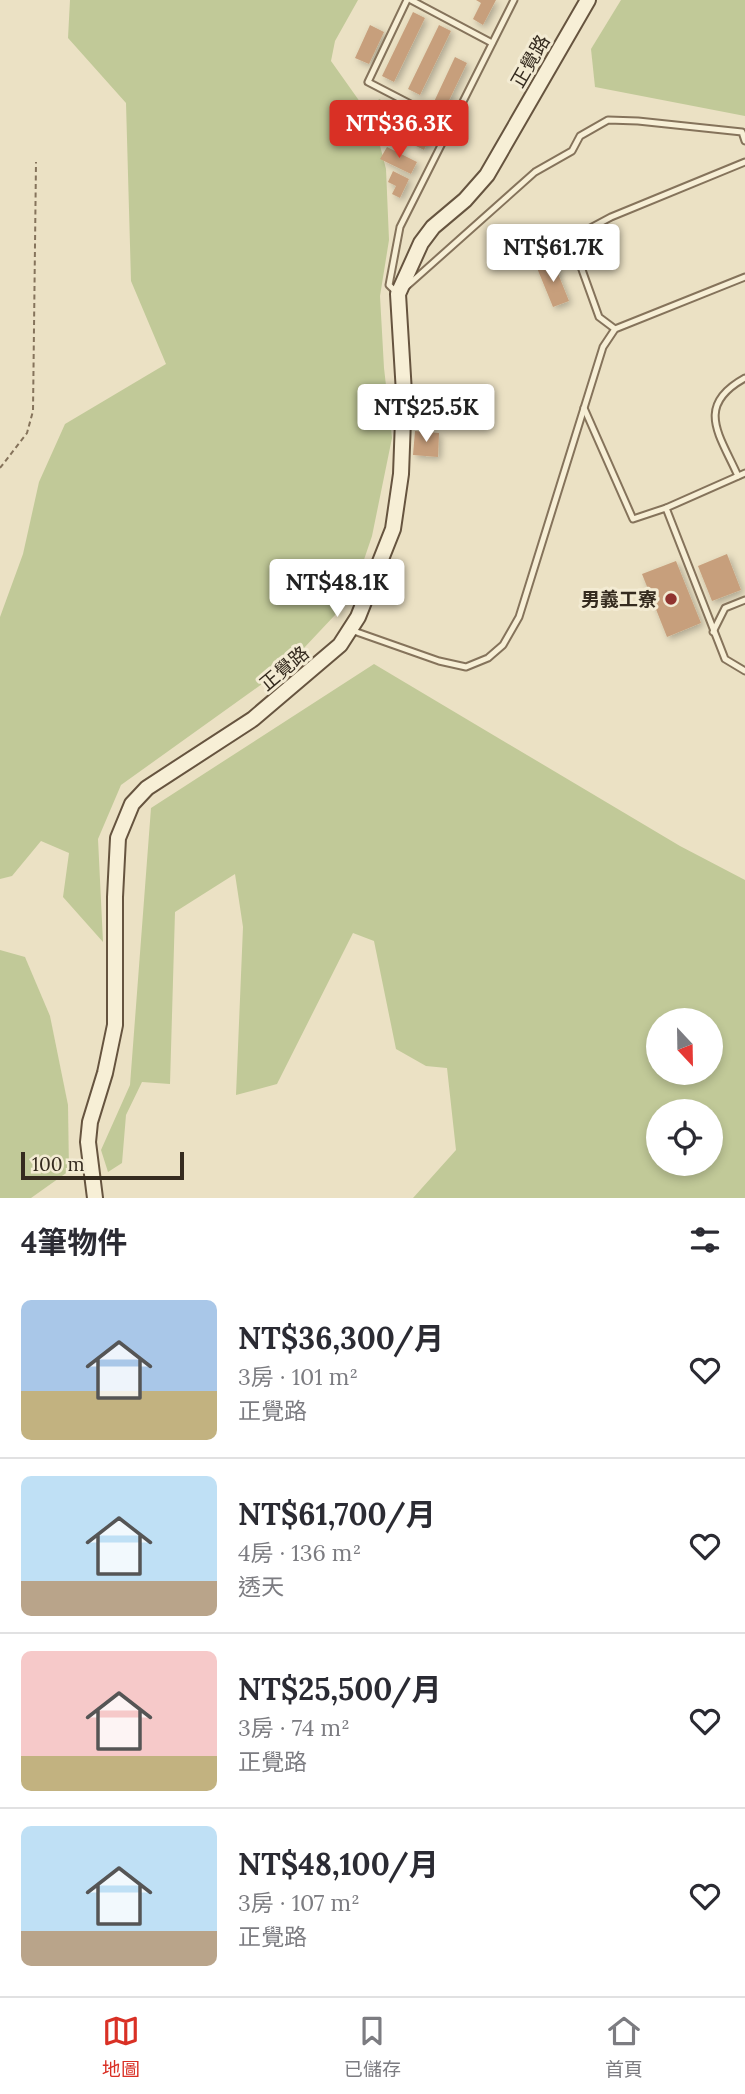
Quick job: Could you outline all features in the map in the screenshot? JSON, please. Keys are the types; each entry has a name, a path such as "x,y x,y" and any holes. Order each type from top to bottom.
{"street":[{"name":"正覺路","path":"95,1198 88,1142 116,1025 115,897 118,838 132,804 147,788 253,719 323,661 351,630 368,597 393,528 401,474 404,393 398,294 421,243 487,175 588,0"}],"lane":[{"path":"451,125 368,82 409,0 492,43"},
{"path":"513,0 400,227 389,285 398,294 535,172 572,151 580,136 607,120 742,132 745,141"},
{"path":"615,329 599,317 576,253 583,232 611,217 745,162"},
{"path":"351,630 466,667 488,658 503,645 519,617 603,347 615,329 745,277"},
{"path":"738,476 714,420 717,403 733,385 745,378"},
{"path":"584,408 633,519 666,508 745,473"},
{"path":"666,508 725,659 745,671"},
{"path":"713,632 725,608 745,600"}],"path":[{"path":"0,468 27,433 33,411 36,162"}],"green space":[{"path":"70,0 358,0 335,41 331,61 370,116 379,99 418,118 408,140 375,126 386,169 389,240 380,296 392,438 372,536 351,598 287,666 121,785 98,839 103,942 63,897 69,853 41,841 12,876 0,879 0,617 23,554 39,482 65,424 166,364 131,281 126,103 68,38"},
{"path":"621,0 745,0 745,116 595,87 591,49"},
{"path":"374,664 680,846 745,880 745,1198 413,1198 456,1150 447,1068 426,1066 396,1049 374,941 353,933 277,1084 236,1095 243,927 235,874 175,912 170,1084 142,1082 126,1115 122,1163 108,1172 101,1150 130,1085 151,808"},
{"path":"0,950 25,957 50,1016 68,1105 69,1171 31,1198 0,1198"}],"building":[{"path":"476,0 496,0 483,25 473,19 481,3"},
{"path":"413,12 425,18 394,82 382,76"},
{"path":"370,25 384,32 369,64 355,58"},
{"path":"439,25 451,31 420,95 408,89"},
{"path":"455,57 467,63 444,111 432,106"},
{"path":"427,121 436,126 424,150 414,145"},
{"path":"387,147 417,162 411,174 380,159"},
{"path":"393,171 409,179 400,198 392,194 396,186 388,182"},
{"path":"553,261 569,301 553,307 537,268"},
{"path":"415,431 439,433 438,457 413,455"},
{"path":"727,554 741,590 712,601 698,566"},
{"name":"男義工寮","path":"676,561 701,623 667,637 642,574"}],"place":[{"name":"男義工寮","path":"671,599"}]}
